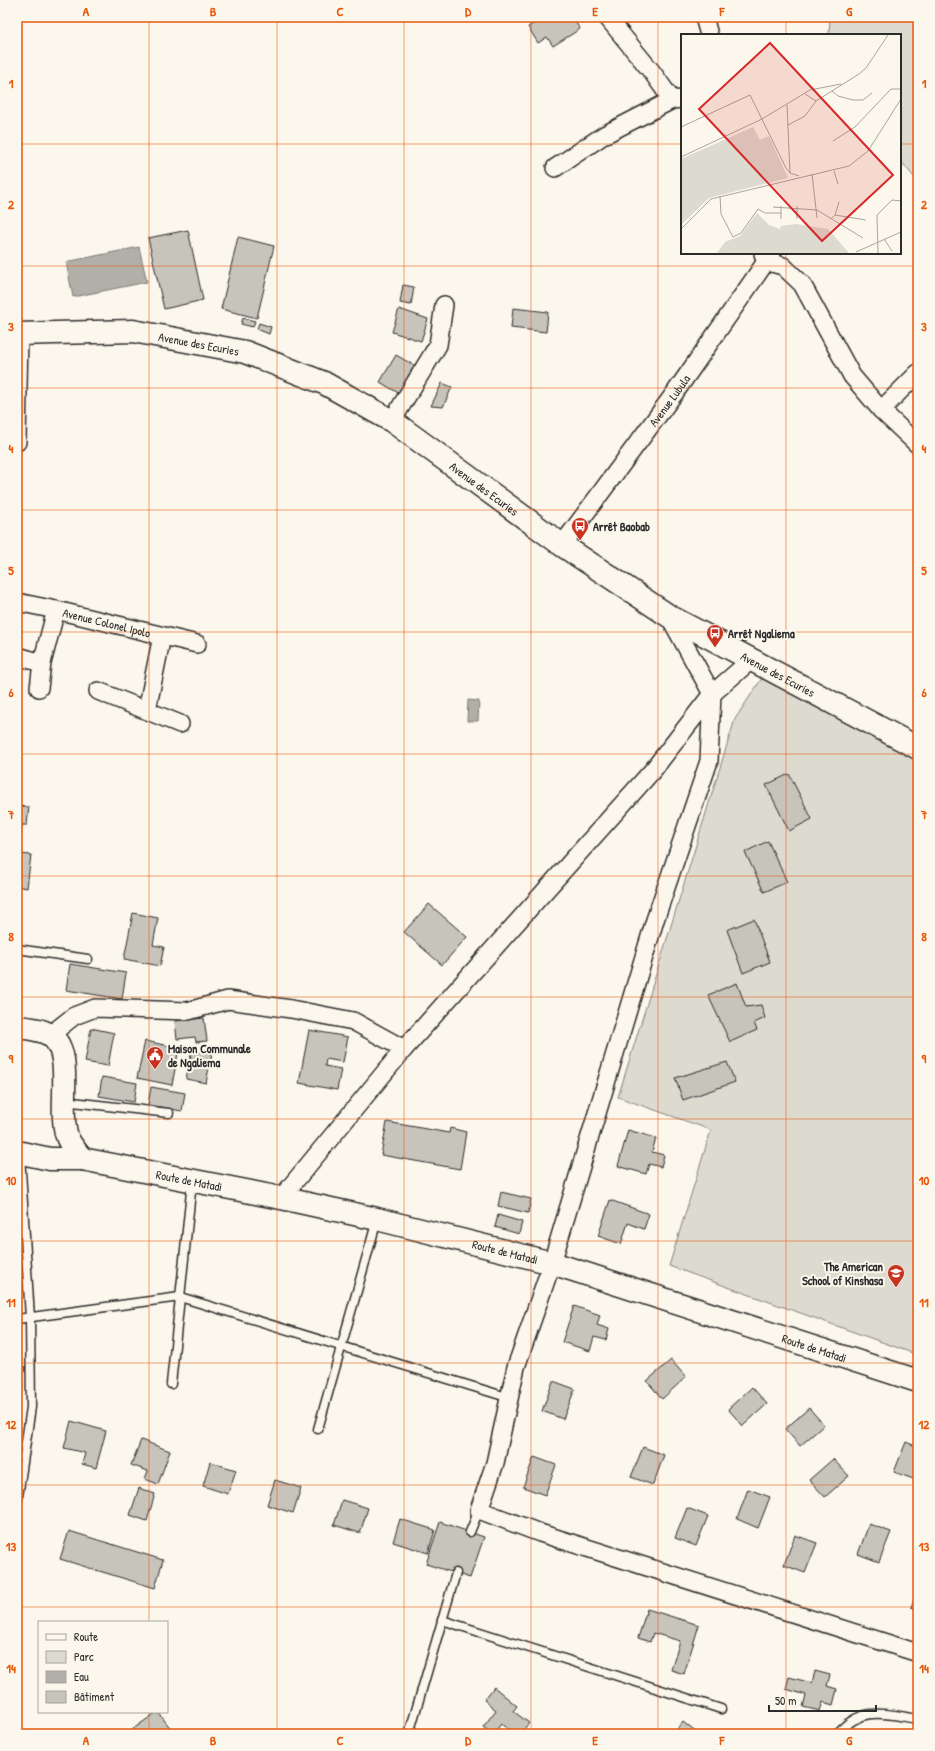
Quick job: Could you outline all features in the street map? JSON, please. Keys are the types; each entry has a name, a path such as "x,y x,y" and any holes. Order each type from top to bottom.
{"main road":[{"name":"Avenue des Ecuries","path":"18,334 133,331 245,352 324,383 392,420 562,545 669,616 918,748"},
{"path":"17,1027 36,1030 50,1035 58,1044 63,1056 63,1116 68,1139 82,1159"},
{"name":"Route de Matadi","path":"18,1153 50,1159 82,1159 281,1198 377,1219 552,1263 918,1382"}],"street":[{"path":"556,168 604,135 677,100 607,17"},
{"path":"704,17 709,34"},
{"path":"767,256 783,266 802,284 852,376 881,410 918,445"},
{"name":"Avenue Lubula","path":"562,545 674,394 767,256"},
{"path":"392,420 438,346 444,305"},
{"path":"17,442 18,334"},
{"path":"881,410 918,372"},
{"name":"Avenue Colonel Ipolo","path":"17,602 197,644"},
{"path":"39,688 42,663 56,610"},
{"path":"669,616 712,694 708,761 655,920 552,1263 516,1367 495,1463 479,1510 540,1533 918,1653"},
{"path":"147,710 162,636"},
{"path":"17,656 42,663"},
{"path":"281,1198 404,1049 652,770 712,694 751,660"},
{"path":"98,691 180,724"},
{"path":"50,1035 74,1016 95,1008 188,1011 228,1000 291,1009 353,1021 404,1049"}],"lane":[{"path":"17,949 88,959"},
{"path":"63,1101 169,1113"},
{"path":"17,1504 31,1407 30,1318 18,1153"},
{"path":"171,1384 192,1181"},
{"path":"318,1429 377,1219"},
{"path":"17,1319 180,1297 510,1398"},
{"path":"470,1532 479,1510"},
{"path":"409,1734 456,1573"},
{"path":"442,1620 721,1709"},
{"path":"837,1734 844,1726 860,1716 874,1712 918,1719"}],"green space":[{"path":"830,17 918,17 918,182 901,161 901,34 829,34"},
{"path":"762,678 807,696 918,756 918,1355 669,1266 711,1130 618,1097 735,719"}],"water":[{"path":"139,247 147,282 73,297 66,262"},
{"path":"468,700 479,701 478,721 467,721"}],"building":[{"path":"544,17 572,17 580,29 553,46 547,37 538,43 528,27"},
{"path":"188,230 203,300 164,309 148,238"},
{"path":"238,237 274,246 257,318 221,309"},
{"path":"403,285 414,287 411,305 400,303"},
{"path":"513,308 548,312 546,332 511,328"},
{"path":"399,309 428,319 421,341 392,332"},
{"path":"243,318 255,321 253,327 241,324"},
{"path":"259,323 271,327 269,334 257,329"},
{"path":"396,355 415,366 400,394 380,382"},
{"path":"442,383 452,387 443,407 431,406"},
{"path":"789,774 812,819 789,831 766,785"},
{"path":"17,806 29,807 27,825 22,825 19,854 31,855 27,888 17,886"},
{"path":"768,841 787,882 764,892 745,852"},
{"path":"429,904 467,937 442,965 404,932"},
{"path":"133,913 158,918 153,945 164,947 160,966 124,959"},
{"path":"754,919 770,962 743,973 727,930"},
{"path":"70,964 126,973 122,999 66,990"},
{"path":"737,983 746,1007 761,1005 765,1018 754,1023 757,1030 730,1042 708,995"},
{"path":"204,1018 207,1041 196,1042 195,1037 177,1039 175,1021"},
{"path":"91,1028 114,1033 108,1066 85,1062"},
{"path":"309,1030 348,1037 343,1062 326,1059 325,1066 341,1069 337,1090 299,1083"},
{"path":"145,1041 179,1048 172,1085 137,1078"},
{"path":"192,1049 212,1053 206,1083 186,1079"},
{"path":"727,1062 735,1082 683,1100 675,1078"},
{"path":"102,1077 137,1083 134,1102 99,1096"},
{"path":"151,1087 185,1093 182,1111 148,1105"},
{"path":"387,1122 449,1133 450,1128 466,1132 460,1169 381,1155"},
{"path":"628,1130 656,1138 652,1152 664,1155 661,1167 649,1164 646,1174 618,1166"},
{"path":"501,1192 531,1199 528,1213 498,1206"},
{"path":"610,1200 649,1214 644,1229 628,1223 621,1244 598,1236"},
{"path":"498,1215 522,1222 519,1234 495,1227"},
{"path":"574,1306 600,1315 597,1325 609,1329 606,1340 594,1337 590,1351 562,1342"},
{"path":"671,1360 686,1377 662,1399 647,1381"},
{"path":"553,1381 575,1389 563,1419 542,1411"},
{"path":"752,1387 767,1404 743,1426 728,1409"},
{"path":"809,1408 824,1425 800,1446 785,1429"},
{"path":"71,1421 106,1431 96,1468 82,1464 85,1453 64,1448"},
{"path":"141,1440 170,1451 158,1484 145,1479 148,1471 131,1465"},
{"path":"906,1442 918,1447 918,1475 916,1480 894,1472"},
{"path":"643,1447 664,1455 653,1485 631,1477"},
{"path":"534,1457 556,1465 545,1495 523,1487"},
{"path":"833,1459 849,1476 825,1497 809,1480"},
{"path":"210,1462 236,1470 228,1494 203,1486"},
{"path":"275,1480 301,1488 293,1513 267,1505"},
{"path":"139,1488 155,1494 147,1521 130,1515"},
{"path":"748,1489 770,1497 758,1528 737,1519"},
{"path":"342,1500 368,1508 360,1533 334,1525"},
{"path":"687,1508 708,1516 696,1546 675,1538"},
{"path":"400,1519 435,1530 428,1553 393,1542"},
{"path":"440,1522 484,1537 470,1578 426,1564"},
{"path":"869,1524 891,1532 879,1562 858,1554"},
{"path":"69,1531 163,1560 155,1588 60,1559"},
{"path":"795,1535 817,1543 805,1573 784,1565"},
{"path":"918,1590 918,1609 911,1607"},
{"path":"647,1609 699,1625 684,1674 671,1670 680,1641 653,1633 650,1642 638,1638"},
{"path":"815,1671 830,1675 827,1686 837,1689 833,1705 823,1702 820,1711 803,1707 806,1695 786,1689 789,1677 812,1683"},
{"path":"494,1687 517,1706 513,1711 529,1723 520,1734 515,1734 501,1724 493,1734 483,1727 496,1710 484,1700"},
{"path":"156,1713 159,1713 175,1734 137,1734 133,1729"},
{"path":"683,1722 698,1734 673,1734"}],"place":[{"name":"Arrêt Baobab","path":"580,541"},
{"name":"Arrêt Ngaliema","path":"715,648"},
{"name":"Maison Communale de Ngaliema","path":"155,1070"},
{"name":"The American School of Kinshasa","path":"896,1288"}]}
